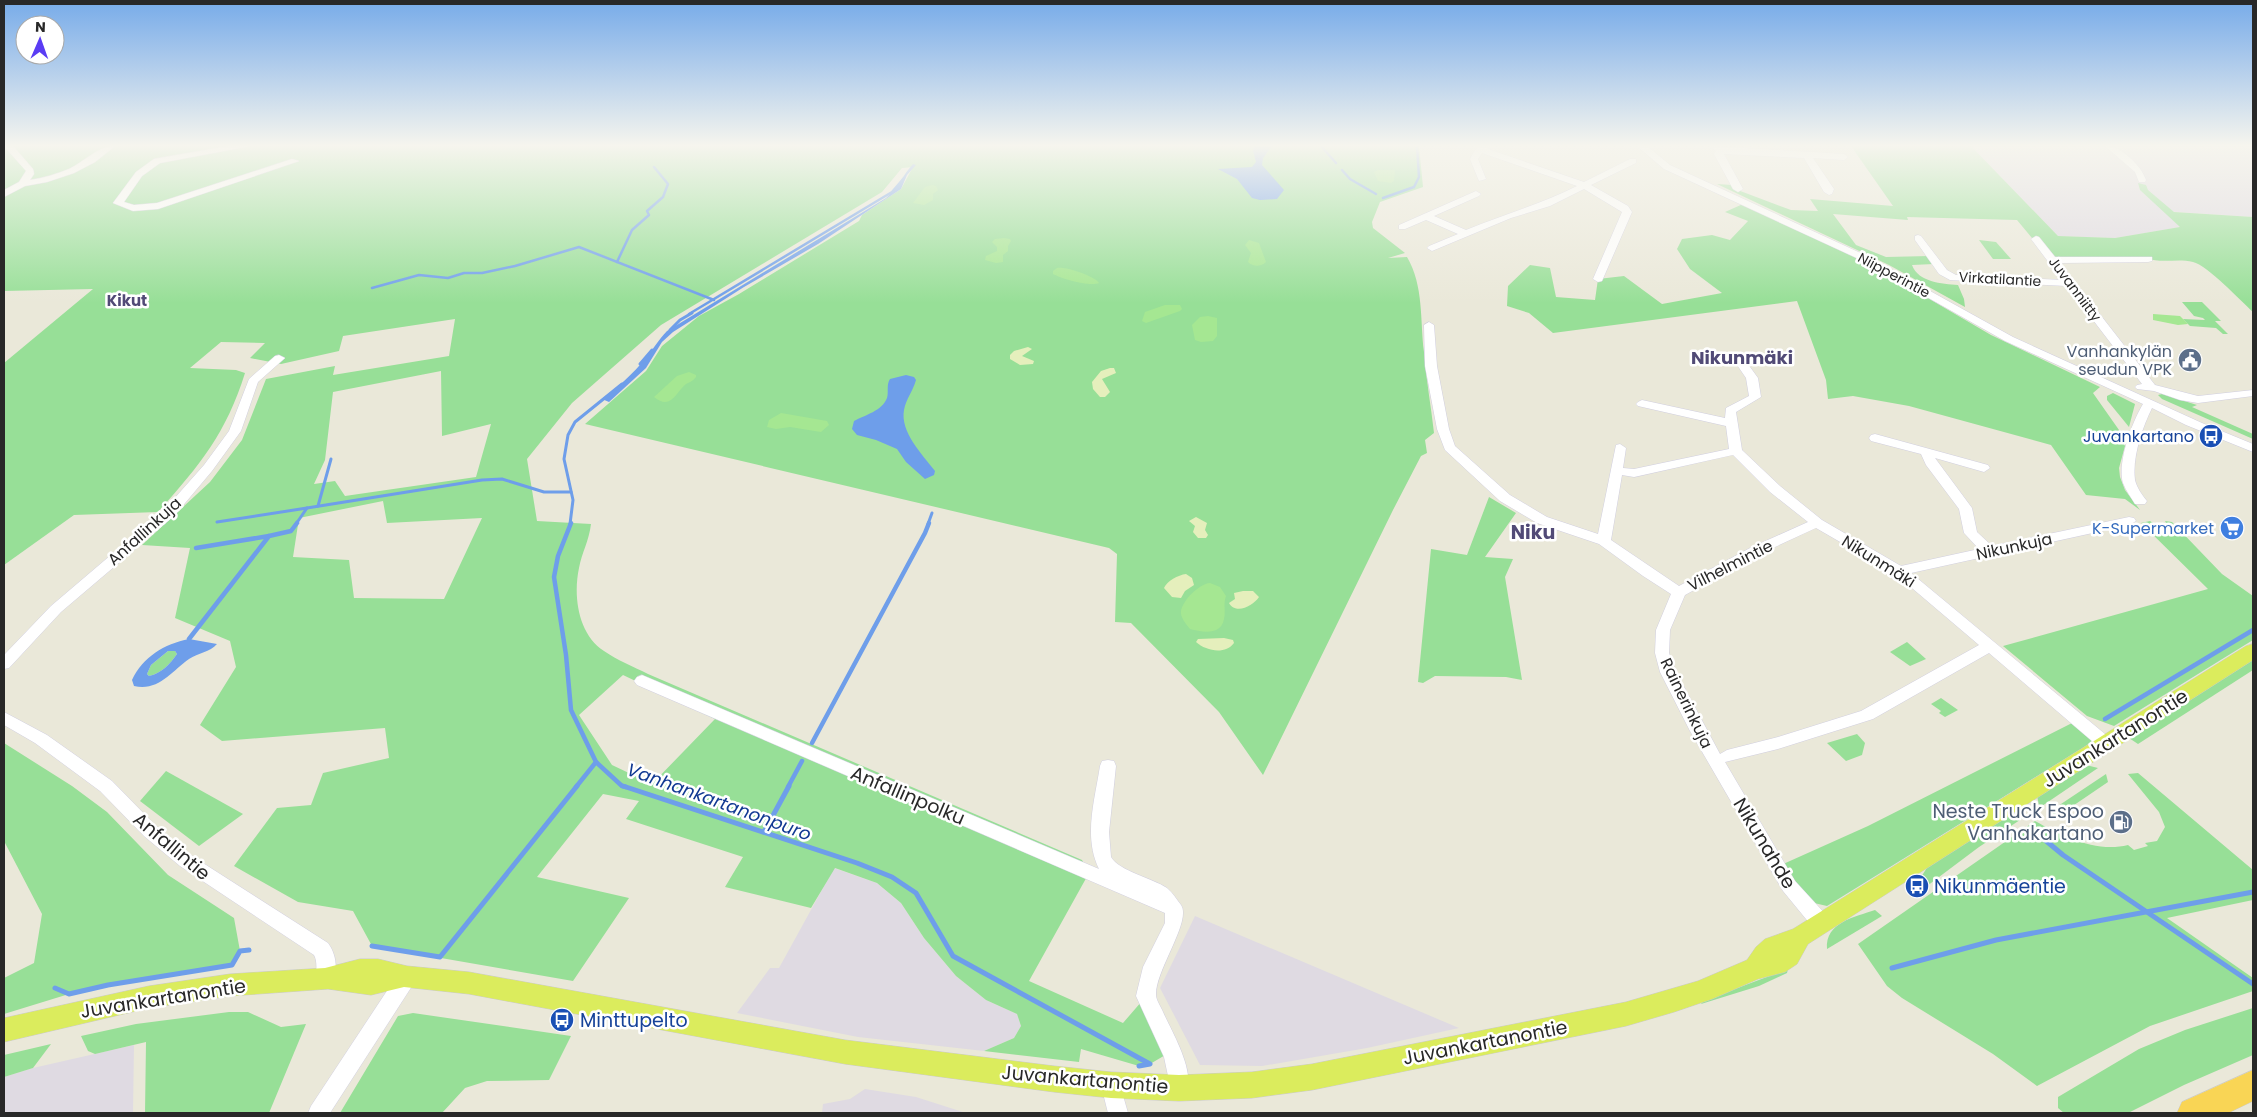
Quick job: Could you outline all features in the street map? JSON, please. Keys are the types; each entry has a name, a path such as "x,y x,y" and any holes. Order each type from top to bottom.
{"highway":[{"path":"2193,1113 2253,1085"}],"main road":[{"name":"Juvankartanontie","path":"4,1030 117,1003 230,985 325,979 371,984 407,977 469,983 845,1052 1111,1085 1179,1088 1252,1085 1312,1077 1626,1014 1674,1001 1703,991 1756,968 1776,964 1789,956 1800,938 2253,651"}],"street":[{"path":"122,198 118,203 133,208 158,206 182,198"},
{"path":"1402,227 1467,198"},
{"path":"1432,248 1508,216 1560,198"},
{"path":"1598,278 1626,212 1610,198"},
{"name":"Niipperintie","path":"1734,198 1864,258 1908,281 1982,326 2170,414 2253,448"},
{"path":"1428,216 1466,234"},
{"name":"Virkatilantie","path":"1918,238 1943,272 1954,278 2069,283"},
{"name":"Juvanniitty","path":"2036,239 2150,386"},
{"path":"2053,260 2148,259"},
{"name":"Vilhelmintie","path":"1429,325 1431,366 1443,429 1449,447 1505,498 1542,520 1604,541 1648,573 1679,592 1757,550 1817,523"},
{"name":"Anfallinkuja","path":"4,664 56,609 130,544 170,512 208,468 235,431 253,381 279,358"},
{"path":"1616,470 1634,473 1736,451 1730,411 1732,408 1753,400 1755,397 1752,378 1742,362"},
{"path":"2134,396 2145,395 2150,391 2150,386 2190,399 2253,393"},
{"path":"2140,501 2129,480 2130,467 2142,412 2149,403"},
{"path":"1642,404 1731,423"},
{"path":"1875,438 1927,454 1984,468"},
{"path":"1604,541 1620,448"},
{"name":"Nikunmäki","path":"1736,451 1798,510 1900,571 2106,743"},
{"path":"1927,454 1930,462 1965,508 1971,533 1988,552"},
{"name":"Nikunkuja","path":"1900,571 2129,521"},
{"name":"Rainerinkuja","path":"1679,592 1663,630 1662,653 1668,672 1720,757"},
{"path":"1720,757 1778,744 1867,715 1990,646"},
{"name":"Anfallinpolku","path":"642,681 1174,910"},
{"name":"Anfallintie","path":"4,718 41,738 106,786 150,831 186,861 321,949 326,956 325,979"},
{"name":"Nikunahde","path":"1720,757 1789,886 1822,924"},
{"path":"1108,766 1100,842 1102,859 1107,866 1167,898 1174,910 1174,923 1152,967 1146,996 1174,1057 1179,1088"},
{"path":"318,1113 407,977"},
{"path":"1111,1085 1118,1113"}],"shaded area":[{"path":"2021,198 2253,198 2253,217 2163,211 2181,227 2115,238 2058,236"},
{"path":"834,868 877,883 901,903 924,938 956,976 986,1000 1017,1014 1021,1026 1014,1038 984,1051 858,1037 737,1013 770,968 779,968"},
{"path":"1195,916 1459,1028 1367,1048 1262,1066 1200,1065 1160,988"},
{"path":"134,1045 133,1113 4,1113 4,1077 33,1068"},
{"path":"865,1089 916,1097 966,1113 822,1113 823,1104 850,1099"}],"green space":[{"path":"4,198 872,198 661,325 572,403 527,459 537,521 591,524 577,579 577,602 579,614 588,635 604,651 648,674 1082,860 1089,873 1029,981 1123,1023 1142,1001 1167,1054 1150,1064 1139,1066 1081,1049 1079,1062 984,1051 1014,1038 1021,1026 1017,1014 986,1000 956,976 924,938 901,903 877,883 835,868 811,908 725,887 743,857 626,819 639,801 603,794 537,877 629,898 573,981 372,946 353,911 298,902 234,866 277,808 311,805 323,773 389,758 385,728 222,741 200,725 236,667 230,641 175,618 190,548 142,545 210,482 242,440 266,379 335,366 333,375 449,356 455,319 343,336 339,351 281,364 250,358 265,343 221,342 190,368 236,370 245,373 237,395 220,432 210,448 199,464 158,512 74,515 4,565 4,363 93,289 4,291","holes":["441,371 442,436 491,424 476,477 345,496 335,481 314,484 325,460 333,392","383,501 387,523 482,518 444,599 354,598 349,560 293,557 299,518","623,675 715,719 652,784 612,765 579,715"]},
{"path":"887,198 1391,198 1380,202 1372,222 1373,228 1405,253 1388,258 1407,257 1416,280 1419,291 1434,433 1425,440 1427,453 1421,456 1393,510 1263,775 1219,712 1131,623 1115,622 1117,554 1109,548 585,424 646,371 662,346 699,316 739,294 859,221 862,215"},
{"path":"917,198 933,198 924,205 913,203"},
{"path":"1747,198 1759,198 1791,210 1818,211 1810,199 1893,206 1887,198 2021,198 2058,236 2115,238 2180,227 2149,198 2158,198 2174,212 2253,217 2253,312 2215,276 2193,262 2158,261 2146,258 2057,259 2040,238 2032,238 2017,220 1907,217 1908,220 1833,214 1856,245 1886,257 1929,256 1934,264 1912,265 1915,271 1931,281 1958,285 1965,307 1889,265"},
{"path":"1743,204 1873,266 1991,335 2100,387 2093,393 2119,430 2120,438 2125,446 2119,468 2120,477 2125,490 2140,510 2125,499 2086,495 2051,445 1909,406 1853,396 1828,399 1826,380 1797,301 1553,333 1529,313 1507,306 1508,286 1530,265 1550,268 1556,297 1595,300 1598,279 1624,276 1662,304 1722,293 1690,269 1677,249 1682,239 1712,235 1730,240 1748,221 1725,212"},
{"path":"1004,238 1011,241 1008,251 1003,255 1003,262 996,263 985,260 986,256 997,251 997,247 992,242 995,239"},
{"path":"1249,240 1259,243 1266,262 1264,264 1255,266 1248,262 1251,253 1245,245"},
{"path":"1979,240 1996,242 2011,259 1993,259"},
{"path":"1057,268 1080,272 1092,277 1099,283 1083,283 1063,278 1053,274 1053,271"},
{"path":"2182,302 2202,302 2221,321 2215,321 2228,334 2223,334 2216,328 2190,326 2183,319 2205,320 2194,316"},
{"path":"1165,305 1180,305 1182,309 1146,323 1142,321 1145,312"},
{"path":"2153,314 2180,316 2188,324 2178,325 2153,320"},
{"path":"1200,317 1217,318 1217,336 1213,341 1201,342 1195,340 1192,325"},
{"path":"689,372 696,375 696,377 686,384 673,399 665,402 654,397 677,376"},
{"path":"2113,393 2135,404 2129,427 2107,400 2107,396"},
{"path":"2162,394 2197,405 2192,407 2253,434 2253,439 2162,399 2158,395"},
{"path":"781,413 827,421 829,425 821,432 790,427 776,429 767,427 769,420"},
{"path":"1489,497 1516,513 1485,557 1513,559 1505,577 1522,680 1506,677 1435,676 1423,683 1418,682 1431,549 1467,555"},
{"path":"2150,521 2161,528 2168,526 2165,521 2172,522 2222,574 2253,596 2253,640 2114,726 2087,716 2003,646 2208,589 2141,523"},
{"path":"1210,583 1220,587 1226,596 1225,616 1222,624 1219,628 1210,632 1190,629 1181,616 1182,607 1197,589"},
{"path":"1907,642 1926,659 1910,666 1890,652"},
{"path":"168,651 175,651 177,654 165,668 149,676 147,674 151,665"},
{"path":"2253,659 2253,670 2138,744 2129,738"},
{"path":"1941,698 1958,710 1945,717 1939,713 1941,711 1931,704"},
{"path":"2076,721 2092,741 2086,746 1827,906 1814,903 1781,865 1868,826"},
{"path":"1857,734 1865,743 1862,755 1846,761 1827,743"},
{"path":"4,743 72,786 107,812 168,875 234,918 240,951 232,965 108,985 69,994 4,1014 4,978 34,963 42,914 4,841"},
{"path":"2086,765 2098,768 2042,806 2039,805 2037,796"},
{"path":"166,771 243,814 199,846 140,801"},
{"path":"2138,773 2253,870 2253,900 2167,918 2253,978 2253,991 2150,1026 2037,1086 1993,1054 1902,998 1887,986 1858,944 2035,821 2080,842 2104,847 2128,845 2134,850 2148,846 2145,843 2157,841 2165,827 2159,812 2128,774"},
{"path":"2106,774 2108,782 2058,816 2049,812"},
{"path":"2018,814 2023,818 1979,847 1927,886 1918,882 1928,866 2009,815"},
{"path":"1875,910 1882,916 1827,949 1828,940 1836,927 1850,918"},
{"path":"1788,969 1787,973 1759,986 1701,1004 1703,1001"},
{"path":"2253,1008 2253,1055 2184,1085 2128,1113 2064,1113 2058,1108 2058,1097 2139,1049 2185,1030"},
{"path":"229,1012 248,1012 281,1027 306,1024 269,1113 145,1113 146,1042 95,1054 88,1051 81,1036 136,1024"},
{"path":"413,1013 571,1036 549,1080 487,1081 465,1088 442,1113 340,1113 398,1016"},
{"path":"51,1044 33,1068 4,1077 4,1055"}],"sand":[{"path":"1028,347 1032,349 1022,356 1034,361 1033,364 1020,365 1010,359 1010,355 1014,351"},
{"path":"1114,368 1116,373 1102,379 1110,392 1105,397 1100,397 1093,389 1092,382 1101,371"},
{"path":"1196,517 1207,523 1205,530 1208,535 1206,538 1198,538 1193,532 1195,526 1189,521"},
{"path":"1186,574 1192,578 1194,585 1185,591 1181,598 1172,597 1164,588 1165,585 1173,579"},
{"path":"1253,591 1259,597 1244,608 1232,607 1229,603 1235,599 1234,593"},
{"path":"1224,638 1233,640 1234,643 1230,647 1221,650 1205,648 1196,642 1198,639"}],"water":[{"path":"887,198 818,244 744,287 673,332 662,342 646,368 609,402 602,399 635,370 667,331"},
{"path":"1253,198 1278,198 1277,199 1260,200"},
{"path":"906,375 914,377 916,380 904,410 905,426 918,450 935,471 934,475 925,479 906,462 897,449 876,440 857,435 852,429 854,421 868,415 885,402 888,396 890,379"},
{"path":"189,639 217,644 211,649 189,659 157,683 143,687 134,686 132,680 148,658 163,648","holes":["168,651 175,651 177,654 165,668 154,675 149,676 147,674 151,665"]}],"waterway":[{"path":"617,262 632,230 649,215 647,211 662,198"},
{"name":"Vanhankartanonpuro","path":"713,300 882,198"},
{"path":"372,288 419,275 448,278 464,273 482,273 515,266 579,247 617,262"},
{"path":"617,262 713,300"},
{"name":"Vanhankartanonpuro","path":"689,314 713,300"},
{"name":"Vanhankartanonpuro","path":"670,330 680,320 692,313"},
{"name":"Vanhankartanonpuro","path":"640,364 652,350"},
{"name":"Vanhankartanonpuro","path":"570,524 573,500 564,459 568,435 575,422 622,384"},
{"path":"318,506 331,459"},
{"path":"307,508 482,480 502,479 544,492 571,492"},
{"path":"217,522 307,508"},
{"path":"296,524 307,508"},
{"path":"928,524 932,513"},
{"path":"269,536 291,531 297,523"},
{"name":"Vanhankartanonpuro","path":"571,523 558,556 554,577 566,655 571,710 596,762"},
{"path":"812,743 929,523"},
{"path":"189,639 269,536"},
{"path":"196,548 269,536"},
{"path":"2105,719 2253,630"},
{"path":"788,787 802,761"},
{"path":"576,787 596,762"},
{"name":"Vanhankartanonpuro","path":"596,762 622,786 626,787"},
{"path":"372,946 440,957 577,786"},
{"name":"Vanhankartanonpuro","path":"623,786 857,863 892,877 916,893 953,956 1150,1064 1139,1066"},
{"path":"764,832 789,786"},
{"path":"2039,835 2063,855 2147,912"},
{"path":"2147,912 2253,892"},
{"path":"1892,968 1996,940 2147,912"},
{"path":"2147,912 2253,984"},
{"path":"55,988 69,994 108,985 232,965 240,951 249,950"}],"place":[{"name":"Vanhankylän seudun VPK","path":"2190,360"},
{"name":"Juvankartano","path":"2211,436"},
{"name":"K-Supermarket","path":"2232,528"},
{"name":"Neste Truck Espoo Vanhakartano","path":"2121,822"},
{"name":"Nikunmäentie","path":"1917,886"},
{"name":"Minttupelto","path":"562,1020"}],"district":[{"name":"Kikut","path":"127,301"},
{"name":"Nikunmäki","path":"1742,358"},
{"name":"Niku","path":"1533,532"}]}
